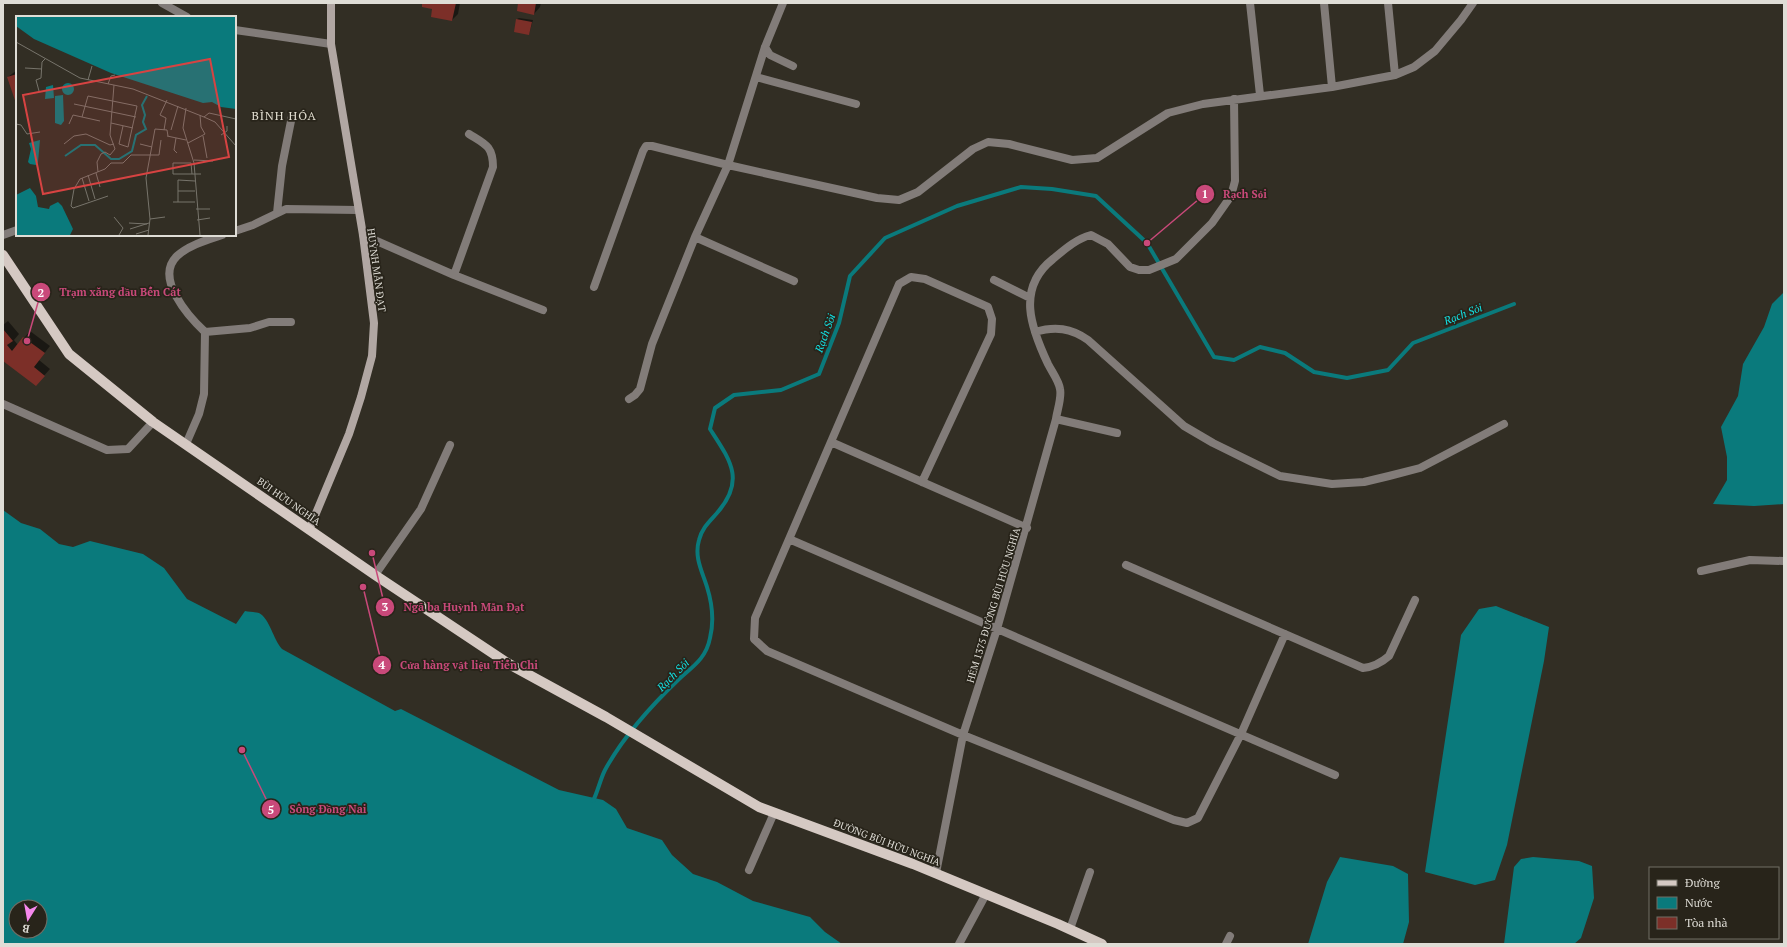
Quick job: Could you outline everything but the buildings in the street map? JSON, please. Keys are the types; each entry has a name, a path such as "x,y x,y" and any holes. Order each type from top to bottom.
{"main road":[{"name":"HUỲNH MẪN ĐẠT","path":"309,530 349,434 362,397 372,356 374,323 363,234 331,44 331,3"},
{"name":"BÙI HỮU NGHĨA","path":"3,255 69,354 153,422 375,575 509,664 606,717 667,754"},
{"name":"ĐƯỜNG BÙI HỮU NGHĨA","path":"667,754 759,807 936,873 1102,944"}],"street":[{"path":"162,3 185,16"},
{"path":"629,398 635,395 640,389 652,344 695,237 728,165 765,47 783,3"},
{"path":"1250,3 1260,95"},
{"path":"1324,3 1332,87"},
{"path":"1388,3 1394,75"},
{"path":"594,287 646,146 652,146 728,165 877,198 899,200 918,192 973,149 988,142 1009,144 1072,160 1097,158 1168,113 1203,104 1260,95 1332,87 1394,75 1414,67 1435,51 1473,3"},
{"path":"236,30 331,44"},
{"path":"765,47 770,55 794,66"},
{"path":"756,77 856,104"},
{"name":"HẺM 1375 ĐƯỜNG BÙI HỮU NGHĨA","path":"936,873 963,735 998,629 1027,528 1056,419 1061,390 1035,332 1030,311 1030,298 1034,279 1042,267 1079,238 1091,234 1108,244 1130,267 1139,270 1149,270 1176,259 1212,223 1231,196 1235,181 1234,99"},
{"path":"277,213 282,166 292,116"},
{"path":"454,275 493,167 493,154 487,145 469,134"},
{"path":"236,231 253,225 286,209 358,210"},
{"path":"3,235 16,230"},
{"path":"363,234 454,275 543,310"},
{"path":"186,444 199,414 204,394 206,332 180,303 172,286 169,273 176,257 201,239 217,236"},
{"path":"695,237 794,281"},
{"path":"922,482 991,334 992,318 988,307 925,279 911,278 899,284 755,618 754,639 767,651 963,735 1174,820 1188,823 1198,818 1241,734 1285,634"},
{"path":"994,280 1030,298"},
{"path":"206,332 250,328 269,322 291,322"},
{"path":"1035,332 1048,328 1076,332 1088,340 1184,426 1213,443 1280,476 1332,484 1364,482 1420,468 1504,424"},
{"path":"3,404 107,450 128,449 153,422"},
{"path":"1056,419 1117,433"},
{"path":"831,442 1027,528"},
{"path":"375,575 421,509 450,445"},
{"path":"789,539 1335,775"},
{"path":"1701,571 1750,560 1784,561"},
{"path":"1126,565 1363,668 1371,667 1382,662 1389,656 1415,600"},
{"path":"749,870 774,813"},
{"path":"1070,930 1090,872"},
{"path":"960,944 986,894"},
{"path":"1226,944 1230,936"}],"water":[{"path":"1784,292 1784,504 1754,506 1713,504 1727,480 1727,457 1721,427 1738,396 1743,364 1764,327 1772,304"},
{"path":"3,510 21,523 40,529 59,544 73,547 90,541 143,554 164,568 187,599 236,624 245,611 259,613 269,624 282,649 395,711 401,709 559,790 603,800 616,809 627,828 662,840 672,855 693,874 717,882 753,901 810,917 825,932 842,944 3,944"},
{"path":"1496,606 1549,627 1544,661 1507,845 1495,880 1475,885 1425,872 1461,635 1479,609"},
{"path":"1340,857 1393,866 1408,874 1409,922 1403,944 1308,944 1327,882"},
{"path":"1533,857 1579,861 1592,866 1594,898 1581,938 1574,944 1504,944 1514,867 1521,859"}],"waterway":[{"name":"Rạch Sỏi","path":"593,801 605,770 620,746 638,722 658,700 698,662 708,645 712,626 711,606 697,552 700,536 726,501 731,490 733,480 729,460 710,429 715,408 734,395 781,390 819,374 839,323 850,276 885,238 957,206 1021,187 1052,189 1096,196 1147,243 1214,357 1234,360 1260,347 1285,353 1314,372 1347,378 1388,370 1413,343 1514,304"}],"place":[{"name":"Rạch Sỏi","path":"1147,243"},
{"name":"Trạm xăng dầu Bến Cát","path":"27,341"},
{"name":"Ngã ba Huỳnh Mẫn Đạt","path":"372,553"},
{"name":"Cửa hàng vật liệu Tiến Chi","path":"363,587"},
{"name":"Sông Đồng Nai","path":"242,750"}],"district":[{"name":"BÌNH HÓA","path":"284,116"}]}
